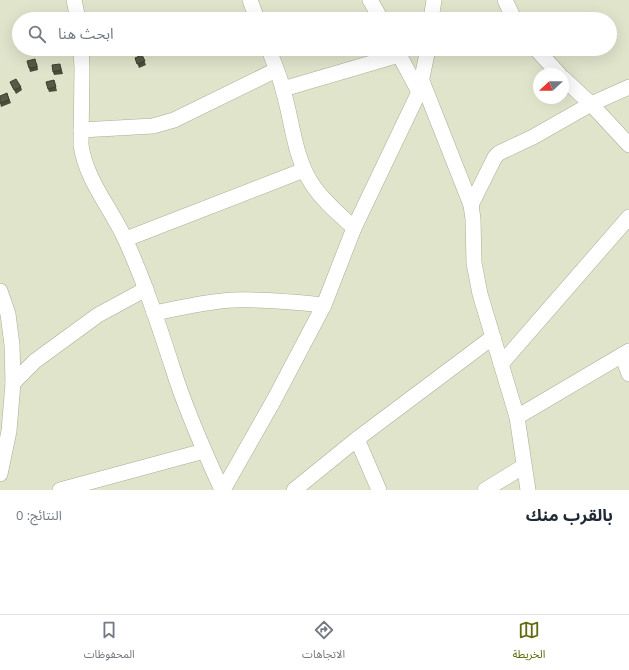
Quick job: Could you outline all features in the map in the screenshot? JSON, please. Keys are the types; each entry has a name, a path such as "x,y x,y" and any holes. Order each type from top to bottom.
{"street":[{"path":"74,0 77,12"},
{"path":"250,0 254,12"},
{"path":"370,0 377,12"},
{"path":"432,12 434,0"},
{"path":"505,0 511,12"},
{"path":"81,56 81,145 83,158 87,169 126,239 146,289 184,401 204,451 223,490"},
{"path":"271,56 283,89 291,126 304,170 312,184 326,202 354,228"},
{"path":"283,89 386,56"},
{"path":"401,56 421,86 471,205 473,219 474,263 480,294 517,417 528,490"},
{"path":"223,490 274,400 324,305 354,228 421,86 427,56"},
{"path":"542,56 553,68"},
{"path":"81,130 153,126 174,120 276,70"},
{"path":"569,84 591,104 629,145"},
{"path":"471,205 495,157 499,153 534,137 591,104 629,87"},
{"path":"126,239 304,170"},
{"path":"501,364 629,217"},
{"path":"13,383 35,361 98,315 146,289"},
{"path":"0,291 8,314 12,345 13,383 5,416 9,431 0,474"},
{"path":"154,313 233,300 274,300 324,305"},
{"path":"294,490 357,440 493,337"},
{"path":"517,417 626,353 629,374"},
{"path":"357,440 380,490"},
{"path":"64,489 204,451"},
{"path":"485,490 524,466"}],"building":[{"path":"142,56 145,61 137,64 135,58"},
{"path":"35,59 37,67 29,68 27,61"},
{"path":"60,64 61,70 53,72 52,65"},
{"path":"16,79 21,87 14,90 10,82"},
{"path":"54,80 56,87 48,89 46,82"},
{"path":"7,93 9,100 0,103 0,96"}]}
